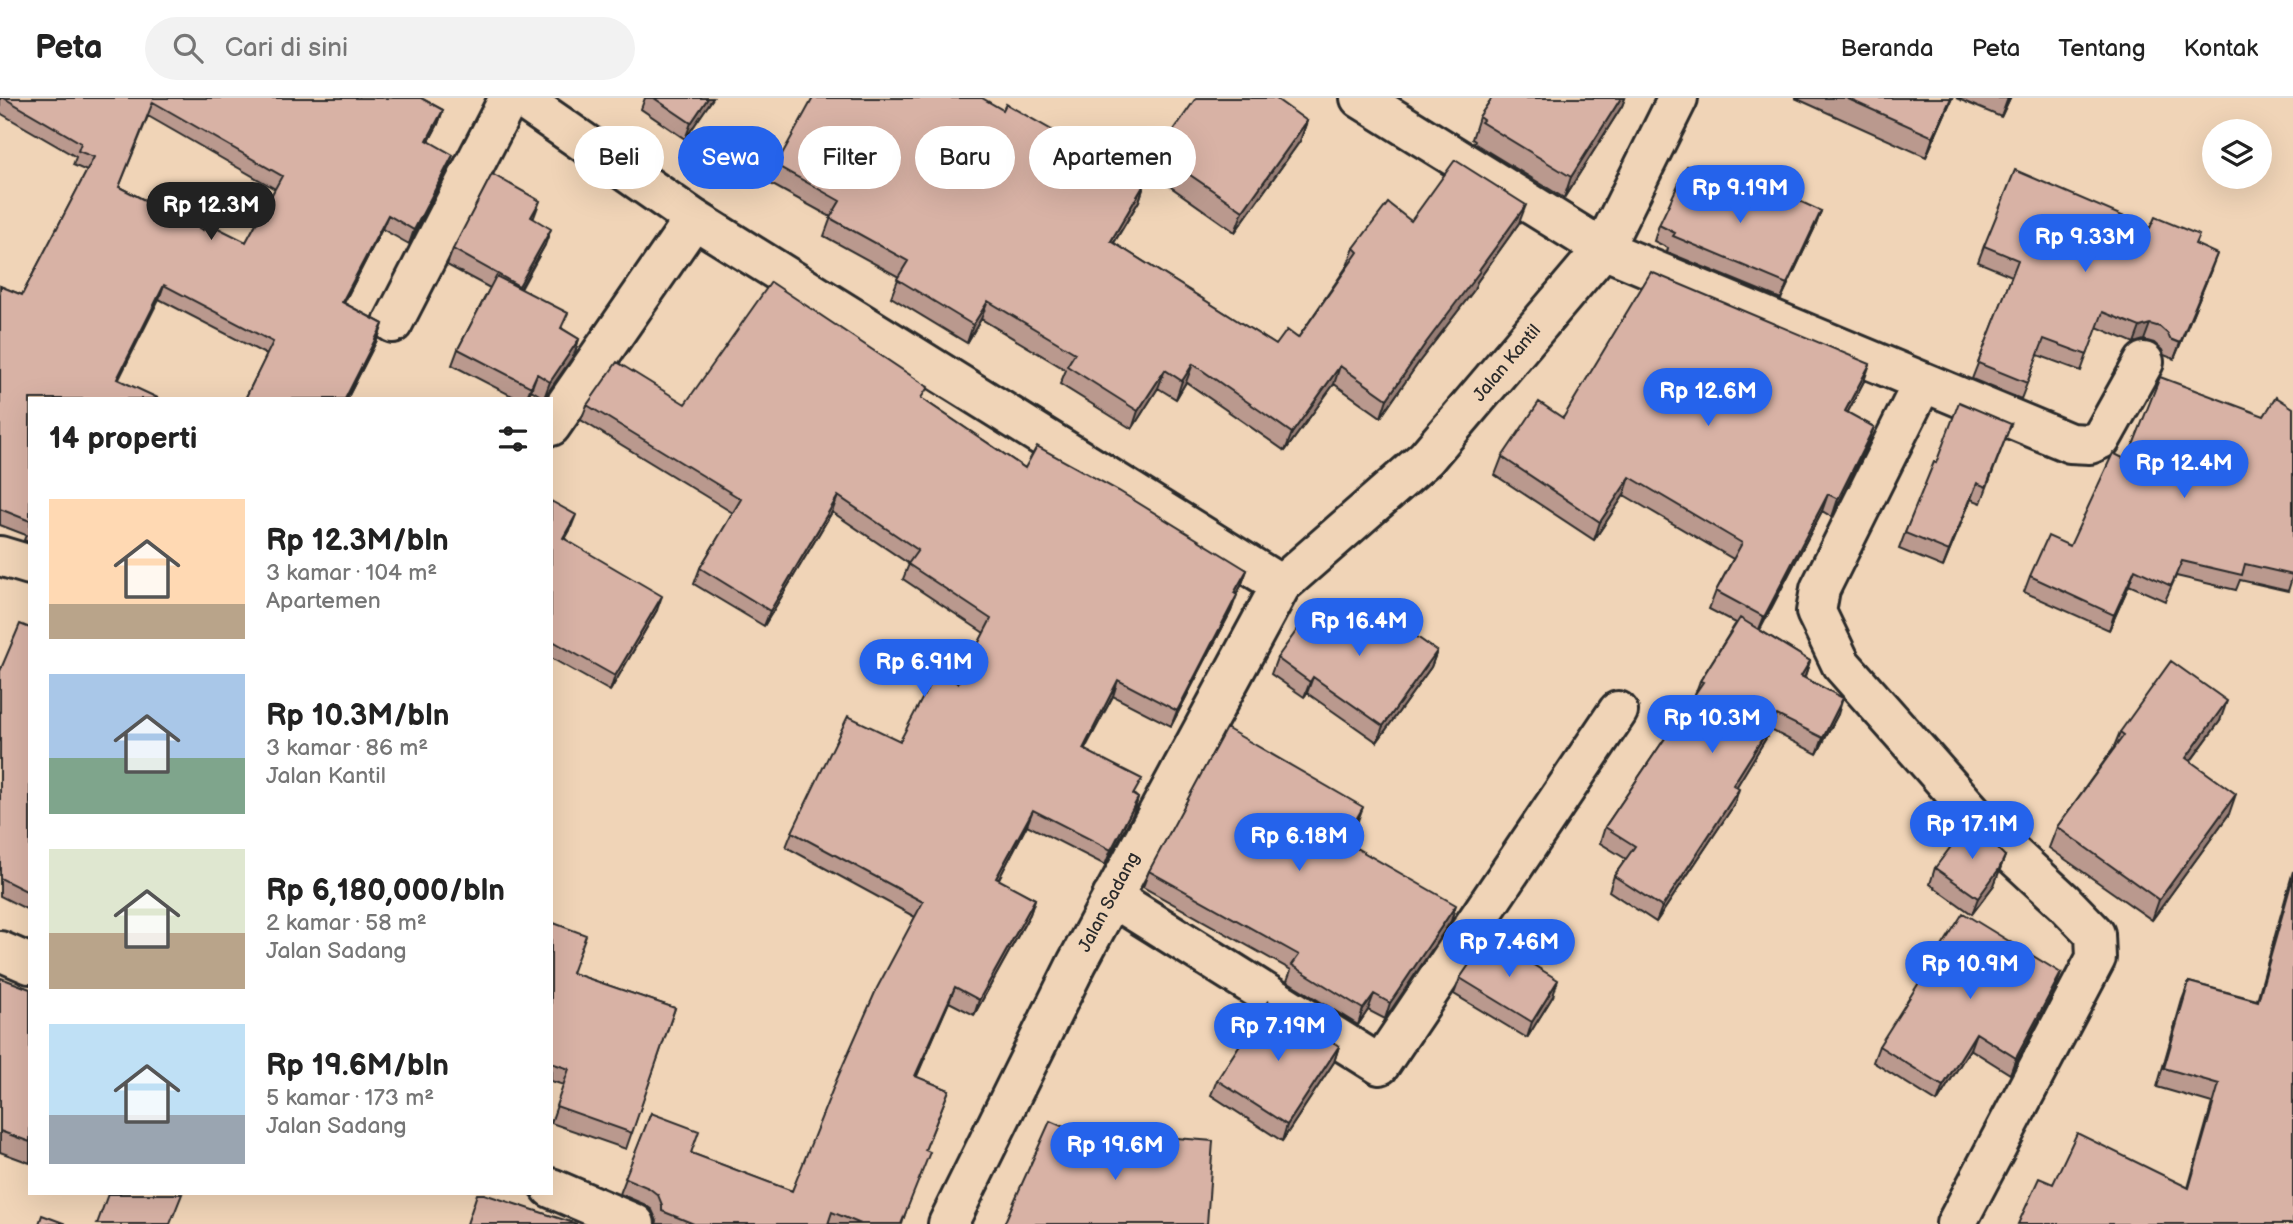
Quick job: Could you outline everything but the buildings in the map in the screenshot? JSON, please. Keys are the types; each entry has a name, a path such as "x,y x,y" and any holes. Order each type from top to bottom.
{"street":[{"path":"393,323 509,98"},
{"path":"520,98 694,219 1280,585"},
{"path":"1360,98 1603,248 2070,443 2090,444 2101,439 2144,362"},
{"name":"Jalan Kantil","path":"1280,585 1426,458 1603,248 1678,98"},
{"path":"553,423 694,219"},
{"path":"1923,382 1820,589 1816,612 1841,664 1996,838 2095,933 2096,958 1956,1224"},
{"path":"0,556 28,564"},
{"name":"Jalan Sadang","path":"948,1224 1112,897 1280,585"},
{"path":"1112,897 1380,1065 1618,711"},
{"path":"0,951 28,963"},
{"path":"553,1189 635,1224"}]}
